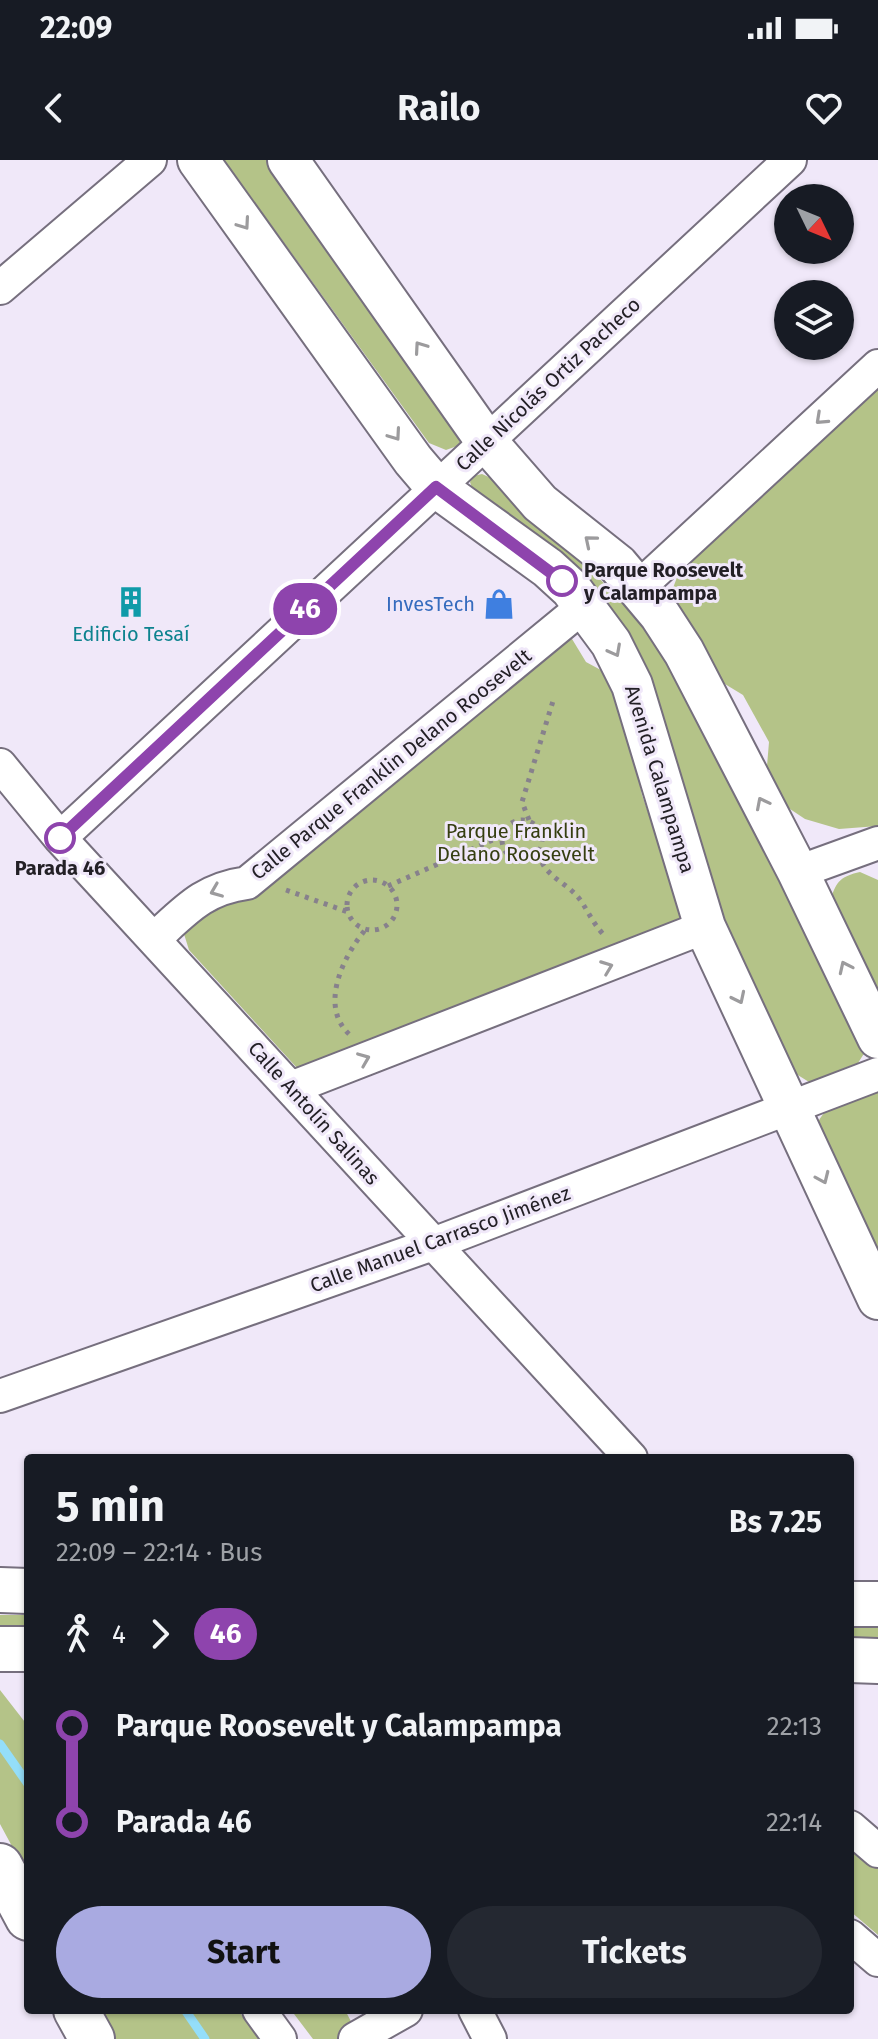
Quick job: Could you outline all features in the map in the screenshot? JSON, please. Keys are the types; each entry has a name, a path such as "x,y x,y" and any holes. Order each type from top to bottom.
{"main road":[{"path":"0,1590 24,1591"},
{"path":"854,1604 878,1604"},
{"path":"0,1649 24,1649"},
{"path":"854,1660 878,1661"},
{"path":"0,1866 24,1911"},
{"path":"78,2014 92,2039"}],"street":[{"path":"0,288 150,160"},
{"name":"Avenida Calampampa","path":"198,160 413,460 436,487 548,568 585,605 611,643 632,685 705,927 878,1299"},
{"path":"288,160 486,441 540,503 588,538 639,587 684,652 798,872 878,1038"},
{"name":"Calle Nicolás Ortiz Pacheco","path":"60,838 790,160"},
{"path":"639,587 878,366"},
{"name":"Calle Parque Franklin Delano Roosevelt","path":"154,939 200,897 218,887 247,883 585,605"},
{"name":"Calle Antolín Salinas","path":"0,765 60,838 627,1454"},
{"path":"798,872 875,848"},
{"path":"291,1088 705,927"},
{"name":"Calle Manuel Carrasco Jiménez","path":"0,1396 433,1244 878,1074"},
{"path":"854,1830 878,1851"},
{"path":"854,1939 878,1960"},
{"path":"262,2014 280,2039"},
{"path":"355,2039 399,2014"},
{"path":"477,2014 490,2039"}],"path":[{"path":"553,701 522,802 530,821 542,835 539,853 541,866 580,900 588,918 627,959"},
{"path":"388,886 480,849 502,836 510,824 530,821"},
{"path":"502,836 504,849 514,859 528,860 539,853"},
{"path":"257,875 312,901 348,913 358,926 366,929 383,927 394,916 396,900 388,886 374,880 358,884 348,897 348,913"},
{"path":"366,929 357,939 335,989 333,1011 338,1024 372,1056"}],"green space":[{"path":"224,160 271,160 459,433 460,445 446,450 429,443"},
{"path":"878,389 878,826 839,829 805,819 781,803 766,778 769,742 743,695 715,678 677,607 673,588 679,572"},
{"path":"482,474 493,479 527,518 564,546 618,596 640,621 685,689 865,1052 858,1063 809,1082 785,1067 720,925 641,660 474,494 470,482 473,476"},
{"name":"Parque Franklin Delano Roosevelt","path":"569,634 586,662 610,675 642,757 638,776 642,795 686,922 298,1069 189,950 184,934 185,922"},
{"path":"860,872 878,880 878,1001 831,899 841,880"},
{"path":"878,1093 878,1274 815,1132 822,1115 835,1105"},
{"path":"0,1615 24,1615 24,1632 0,1632"},
{"path":"854,1623 878,1623 878,1637 854,1637"},
{"path":"0,1690 24,1721 24,1869 0,1824"},
{"path":"854,1850 878,1869 878,1935 854,1914"},
{"path":"101,2014 241,2014 259,2039 115,2039"},
{"path":"294,2014 347,2014 355,2029 339,2039 313,2039"}],"waterway":[{"path":"0,1744 24,1778"},
{"path":"188,2014 205,2039"}],"bus line":[{"name":"46","path":"60,838 436,487 562,581"}],"place":[{"name":"Parque Roosevelt y Calampampa","path":"562,581"},
{"name":"Edificio Tesaí","path":"131,602"},
{"name":"InvesTech","path":"499,604"},
{"name":"Parada 46","path":"60,838"}]}
